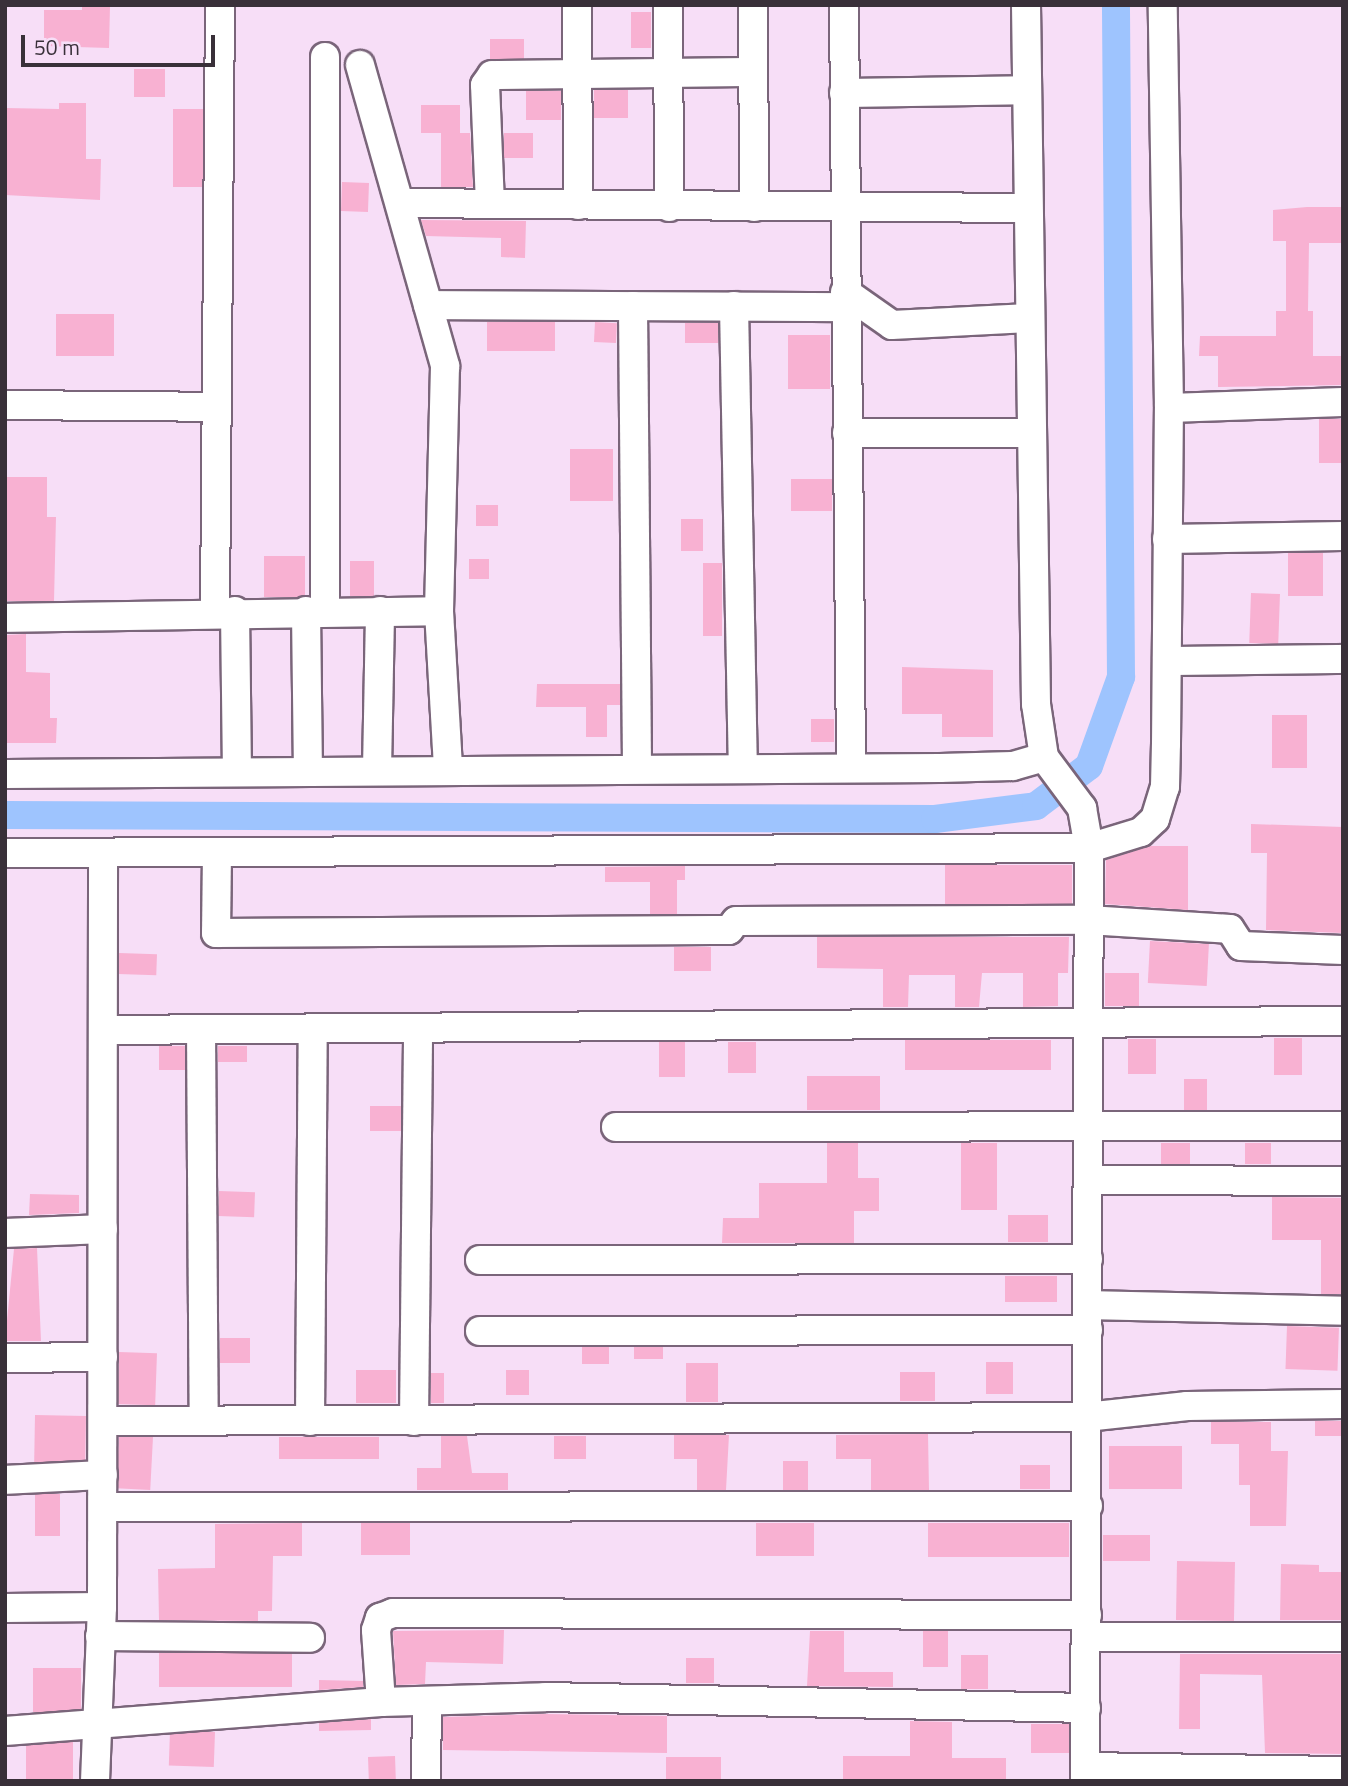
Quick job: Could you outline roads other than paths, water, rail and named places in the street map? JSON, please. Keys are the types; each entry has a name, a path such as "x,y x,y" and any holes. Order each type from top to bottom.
{"street":[{"path":"220,5 216,407 225,611 237,771"},
{"path":"577,5 578,205"},
{"path":"668,5 669,207"},
{"path":"753,5 754,208"},
{"path":"844,5 851,768"},
{"path":"1026,5 1036,704 1048,762 1082,808 1089,848 1085,1774 1343,1771"},
{"path":"5,853 1089,848 1141,832 1155,819 1165,787 1169,408 1163,5"},
{"path":"308,770 316,610 325,57"},
{"path":"360,65 445,366 439,611 448,769"},
{"path":"490,204 486,78 577,71 753,72"},
{"path":"844,93 1026,90"},
{"path":"400,203 844,209 1028,208"},
{"path":"428,305 734,306 845,299 892,324 1029,318"},
{"path":"633,306 637,768"},
{"path":"734,306 743,768"},
{"path":"1169,408 1343,402"},
{"path":"5,405 216,407"},
{"path":"847,433 1031,433"},
{"path":"1167,539 1343,536"},
{"path":"5,618 225,611 439,611"},
{"path":"377,770 380,611"},
{"path":"1167,661 1343,659"},
{"path":"5,774 851,768 1013,766 1048,762"},
{"path":"95,1781 103,1507 103,853"},
{"path":"218,853 216,933 729,930 736,921 1088,920 1230,929 1241,946 1343,950"},
{"path":"103,1030 1343,1021"},
{"path":"310,1420 313,1028"},
{"path":"414,1421 418,1028"},
{"path":"201,1029 204,1420"},
{"path":"616,1127 1343,1126"},
{"path":"1088,1180 1343,1181"},
{"path":"5,1233 103,1229"},
{"path":"480,1260 1088,1259"},
{"path":"480,1331 1343,1311"},
{"path":"5,1358 103,1357"},
{"path":"103,1420 1086,1417 1187,1406 1343,1404"},
{"path":"5,1480 103,1475"},
{"path":"103,1507 1088,1506"},
{"path":"5,1608 102,1607"},
{"path":"381,1702 376,1630 380,1618 393,1613 1087,1626 1343,1637"},
{"path":"100,1636 310,1638"},
{"path":"5,1731 381,1702 545,1697 1086,1708"},
{"path":"426,1781 427,1701"}],"waterway":[{"path":"5,815 935,819 1036,806 1089,766 1121,677 1116,5"}]}
